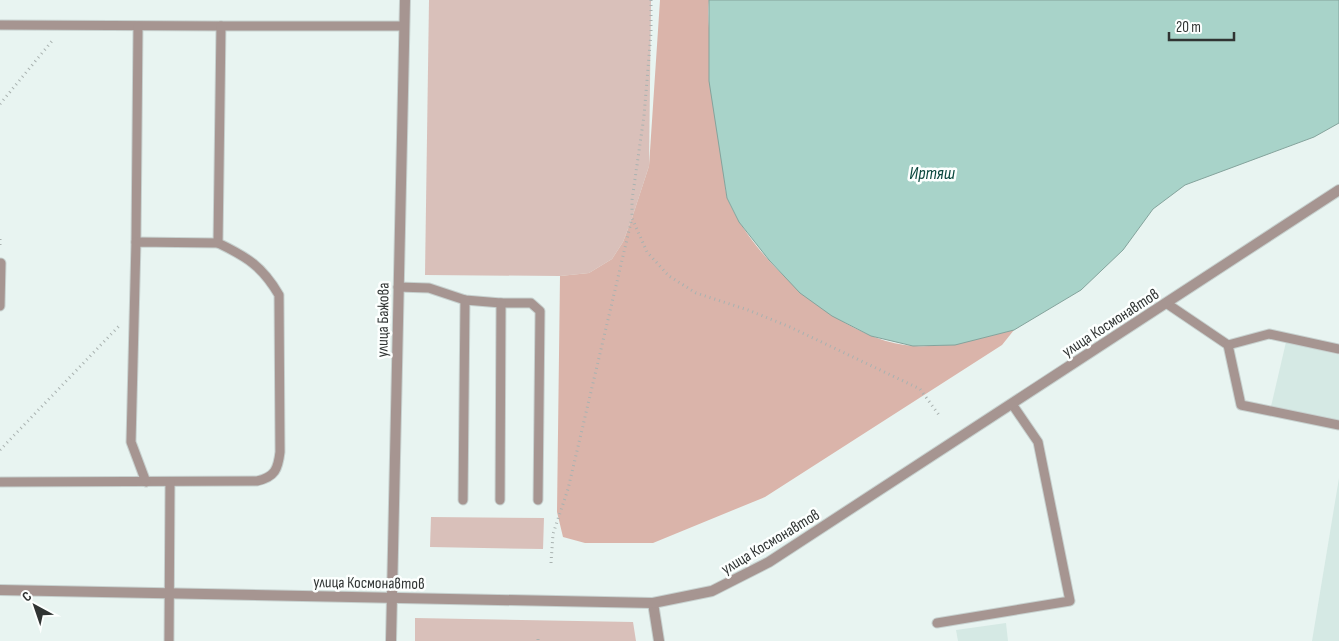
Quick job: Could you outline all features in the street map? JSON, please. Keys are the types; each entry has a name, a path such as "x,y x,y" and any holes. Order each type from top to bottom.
{"street":[{"name":"улица Бажова","path":"391,641 404,0"},
{"name":"улица Космонавтов","path":"0,590 653,603 712,591 769,562 1339,190"},
{"path":"653,603 659,641"}],"lane":[{"path":"0,25 138,27 404,26"},
{"path":"218,243 221,26"},
{"path":"138,27 136,242 131,442 146,482"},
{"path":"0,482 257,481 267,479 275,473 278,466 279,295 268,276 248,258 218,243 136,242"},
{"path":"0,306 1,262"},
{"path":"398,287 434,289 465,300 531,303 540,311 538,500"},
{"path":"463,500 465,300"},
{"path":"500,303 500,500"},
{"path":"1166,303 1228,344 1241,405 1339,425"},
{"path":"1228,344 1269,334 1339,349"},
{"path":"937,623 1070,600 1038,442 1012,404"},
{"path":"169,641 170,482"}],"path":[{"path":"551,563 553,534 568,489 632,218 632,200 644,116 651,33 651,0"},
{"path":"0,104 65,26"},
{"path":"632,218 647,252 658,267 681,285 696,293 748,310 790,327 885,371 920,389 926,394 940,414"},
{"path":"0,450 134,311"}],"shaded area":[{"path":"429,0 651,0 649,166 623,242 612,259 589,273 560,276 425,275"},
{"path":"660,0 709,0 709,33 727,197 741,224 758,248 780,272 805,295 832,315 859,330 887,341 914,346 940,345 965,342 1014,330 1002,345 765,497 653,543 585,543 563,537 557,512 560,276 589,273 612,259 623,242 632,218 649,166"},
{"path":"1286,342 1339,355 1339,426 1269,415"},
{"path":"1339,478 1339,641 1312,641"},
{"path":"431,517 544,518 543,549 430,547"},
{"path":"415,618 633,622 636,641 415,641"},
{"path":"1006,623 1008,641 958,641 956,630"}],"water":[{"name":"Иртяш","path":"709,0 1339,0 1339,123 1314,137 1185,185 1153,209 1123,250 1081,290 1014,330 955,345 913,346 871,336 832,316 800,293 769,260 739,222 727,198 709,81"}]}
